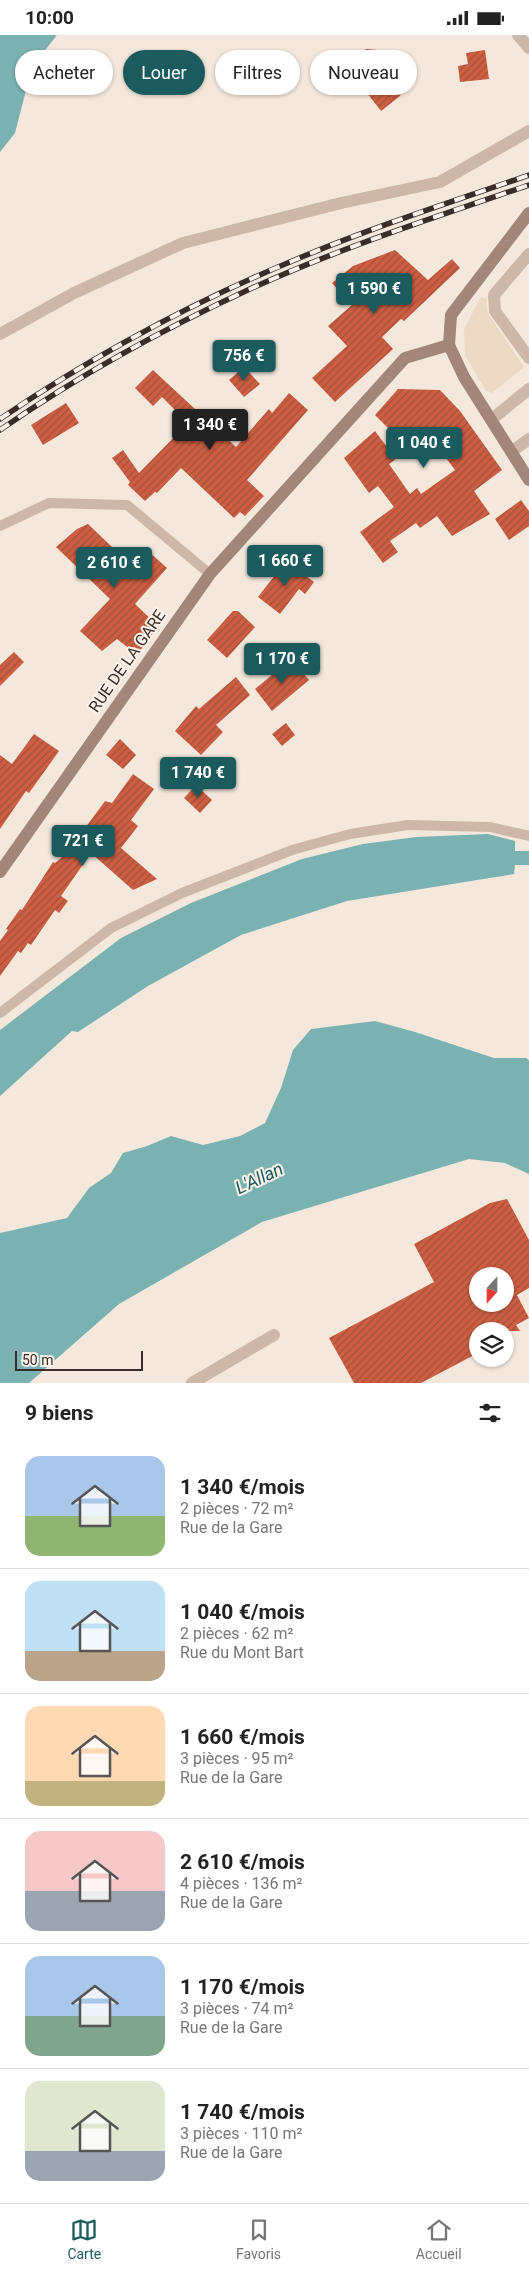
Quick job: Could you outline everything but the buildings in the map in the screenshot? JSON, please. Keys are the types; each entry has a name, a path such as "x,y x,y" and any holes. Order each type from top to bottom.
{"main road":[{"path":"529,213 451,315 449,345 464,377 529,481"},
{"name":"RUE DE LA GARE","path":"0,872 210,574 405,358 449,345"}],"street":[{"path":"518,35 529,48"},
{"path":"0,334 74,293 183,243 341,203 440,181 529,131"},
{"path":"529,254 494,295 495,311 529,358"},
{"path":"492,419 529,389"},
{"path":"511,452 529,439"},
{"path":"192,1383 274,1335"}],"lane":[{"path":"0,526 49,503 127,505 210,574"},
{"path":"0,1013 111,928 182,893 292,850 350,834 408,825 490,827 529,836"}],"shaded area":[{"path":"481,297 487,299 486,305 489,315 524,367 492,393 486,391 465,356 464,329"}],"water":[{"path":"0,35 57,35 45,50 15,50 15,95 25,95 15,133 0,152"},
{"path":"488,834 515,841 515,851 529,851 529,865 515,865 514,874 347,901 241,935 148,986 78,1032 72,1031 0,1096 0,1030 121,938 191,903 302,859 363,844 416,837"},
{"name":"L'Allan","path":"375,1021 494,1058 526,1058 529,1060 529,1174 505,1163 469,1159 262,1222 119,1304 29,1383 0,1383 0,1233 67,1218 89,1188 111,1173 123,1153 171,1136 203,1145 240,1136 265,1123 281,1088 293,1050 311,1029"}],"railway":[{"path":"0,419 107,352 220,293 354,236 529,175"},
{"path":"0,430 90,372 185,320 250,289 318,260 423,221 529,185"}]}
